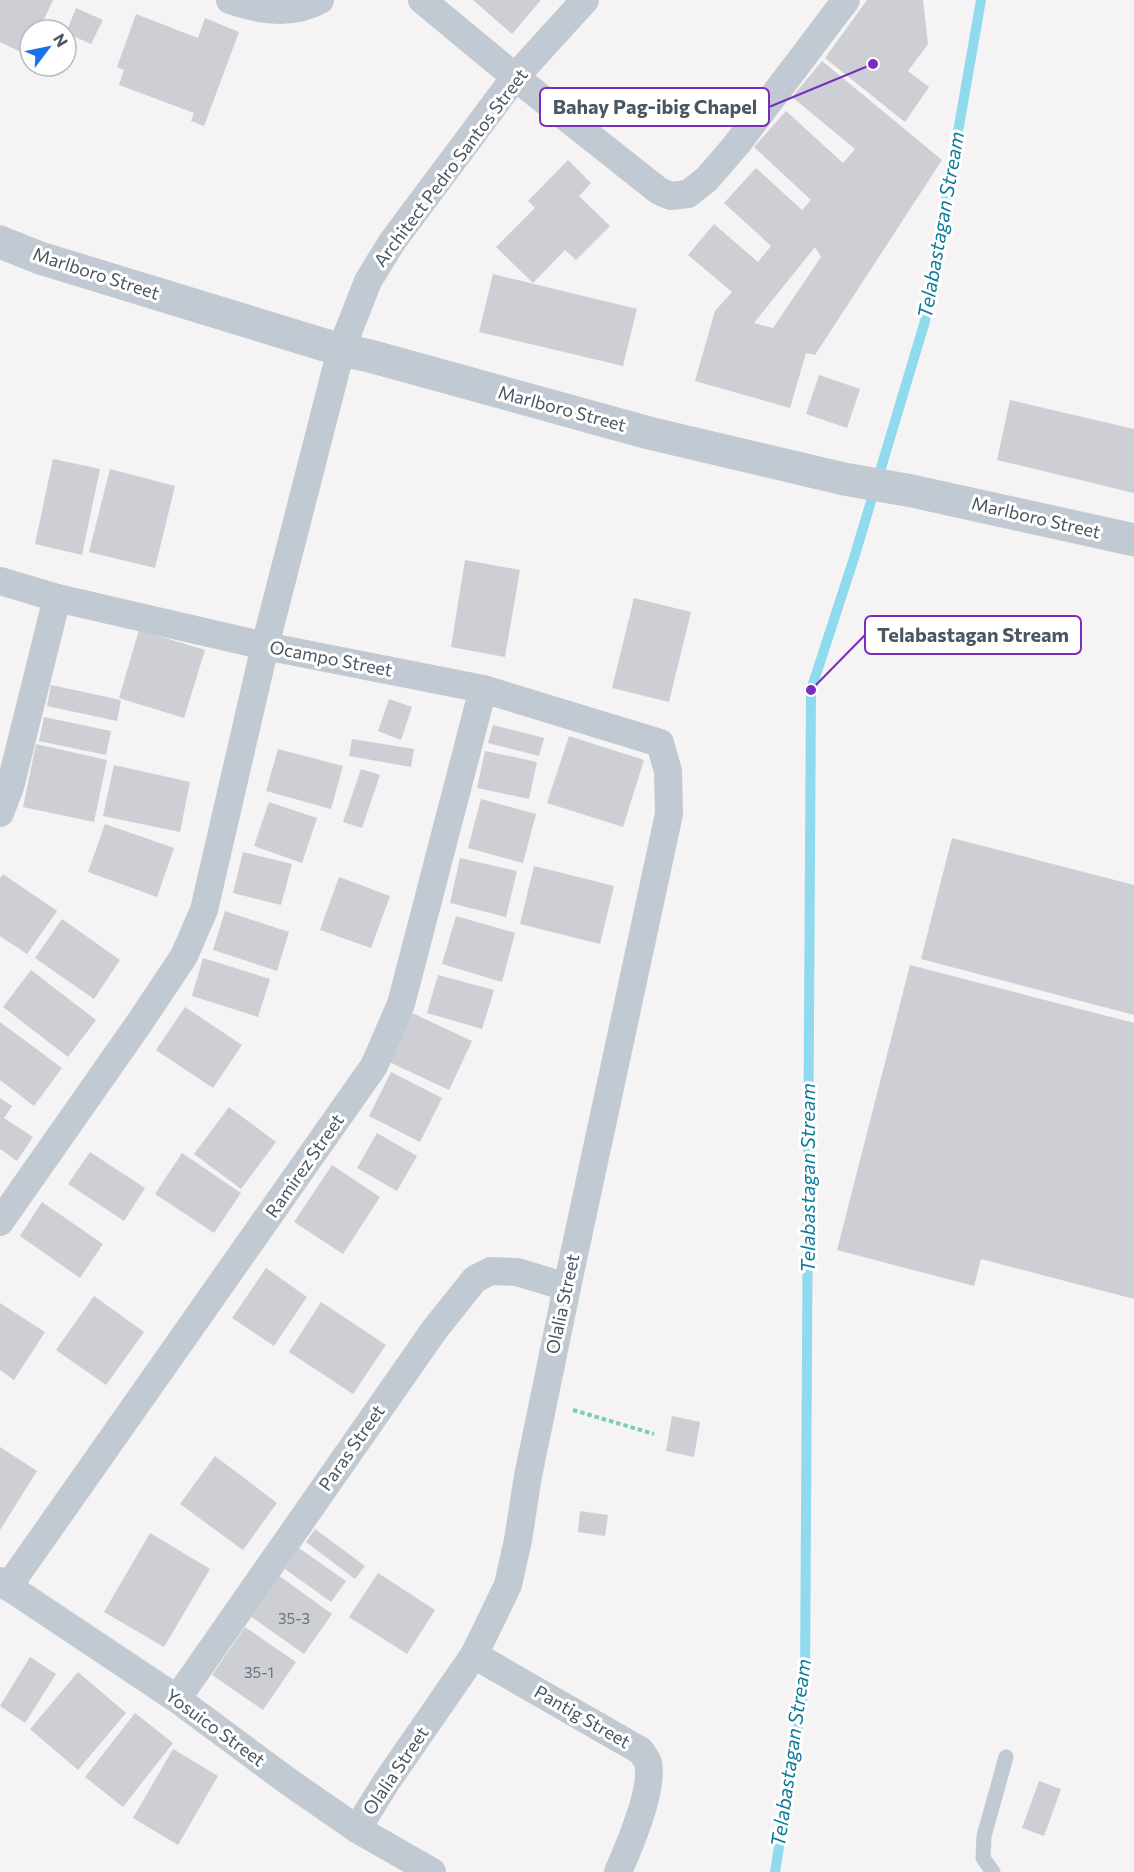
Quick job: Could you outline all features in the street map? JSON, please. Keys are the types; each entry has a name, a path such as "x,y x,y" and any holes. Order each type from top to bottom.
{"street":[{"path":"230,0 251,7 293,10 319,1"},
{"path":"422,0 515,78 659,191 671,196 688,194 706,179 737,144 846,0"},
{"name":"Architect Pedro Santos Street","path":"0,1222 184,956 204,910 266,646 341,350 368,281 392,242 515,78 585,0"},
{"name":"Marlboro Street","path":"0,242 40,258 341,350 649,433 844,479 912,490 1134,540"},
{"name":"Ocampo Street","path":"0,581 57,598 266,646 483,689 660,743"},
{"path":"0,813 10,787 57,598"},
{"name":"Ramirez Street","path":"4,1584 374,1066 401,1004 483,689"},
{"name":"Olalia Street","path":"357,1829 387,1781 474,1655 508,1585 543,1401 669,814 668,771 660,743"},
{"name":"Paras Street","path":"177,1699 435,1329 475,1279 491,1271 517,1272 567,1287"},
{"name":"Yosuico Street","path":"4,1584 177,1699 357,1829 432,1872"},
{"name":"Pantig Street","path":"474,1655 641,1751 648,1761 649,1785 631,1844 618,1872"}],"lane":[{"path":"993,1872 983,1858 984,1836 1006,1757"}],"path":[{"path":"543,1401 654,1434"}],"building":[{"path":"0,0 53,0 45,18 18,18 18,51 0,42"},
{"path":"473,0 541,0 512,34"},
{"path":"867,0 923,0 928,44 908,71 929,87 905,122 825,58"},
{"path":"76,8 103,20 91,44 78,38 78,18 72,18"},
{"path":"136,14 198,38 205,18 239,32 204,126 191,121 194,113 119,85 124,70 117,67"},
{"path":"822,61 942,160 815,355 806,353 790,408 695,381 715,311 732,292 688,255 714,224 758,262 771,246 724,203 756,168 802,210 811,200 754,147 786,111 843,163 855,149 792,97","holes":["815,247 821,257 773,328 754,323"]},
{"path":"568,160 591,183 579,196 610,226 576,260 565,250 533,283 496,247 535,208 528,201"},
{"path":"493,274 637,309 623,366 479,332"},
{"path":"819,375 860,389 847,428 806,414"},
{"path":"1010,400 1134,429 1134,493 997,460"},
{"path":"53,459 100,469 82,555 35,544"},
{"path":"110,469 175,486 155,568 89,552"},
{"path":"465,560 520,570 505,657 451,647"},
{"path":"634,598 691,612 669,702 612,688"},
{"path":"139,630 205,650 184,718 119,698"},
{"path":"51,685 121,700 117,721 47,706"},
{"path":"389,699 412,707 401,740 378,731"},
{"path":"44,717 111,731 106,755 39,741"},
{"path":"493,725 544,738 539,756 488,743"},
{"path":"569,736 644,760 623,827 547,803"},
{"path":"352,739 414,749 411,767 349,756"},
{"path":"36,744 107,760 94,822 23,807"},
{"path":"278,749 343,766 331,809 266,791"},
{"path":"485,751 537,762 529,799 477,788"},
{"path":"114,765 190,782 180,832 103,816"},
{"path":"361,769 380,775 362,828 343,822"},
{"path":"481,799 536,814 523,863 468,848"},
{"path":"269,802 317,818 302,863 254,846"},
{"path":"105,824 174,848 157,897 88,872"},
{"path":"952,838 1134,885 1134,1015 921,959"},
{"path":"243,852 292,864 281,905 233,893"},
{"path":"460,858 517,871 506,917 450,903"},
{"path":"534,866 614,886 600,944 520,924"},
{"path":"3,874 57,911 27,954 0,936 0,878"},
{"path":"339,877 390,896 371,948 320,930"},
{"path":"225,911 289,932 277,971 213,950"},
{"path":"456,916 515,933 502,982 442,964"},
{"path":"62,919 120,960 94,999 35,958"},
{"path":"203,958 270,979 258,1017 192,996"},
{"path":"910,965 1134,1023 1134,1299 981,1259 974,1286 837,1250"},
{"path":"31,970 96,1020 68,1057 3,1007"},
{"path":"438,975 494,990 482,1029 427,1013"},
{"path":"185,1007 242,1045 213,1088 156,1050"},
{"path":"410,1012 472,1041 449,1090 387,1061"},
{"path":"0,1022 62,1068 34,1106 0,1080"},
{"path":"391,1072 442,1098 420,1142 369,1116"},
{"path":"0,1098 12,1106 4,1118 33,1137 17,1161 0,1149"},
{"path":"229,1107 276,1142 241,1189 194,1154"},
{"path":"377,1133 417,1156 397,1191 357,1168"},
{"path":"90,1152 145,1188 124,1221 68,1184"},
{"path":"182,1153 241,1193 214,1233 155,1194"},
{"path":"332,1165 380,1197 343,1254 294,1222"},
{"path":"42,1202 103,1244 80,1278 20,1236"},
{"path":"266,1268 307,1297 274,1346 232,1318"},
{"path":"94,1296 144,1332 106,1385 56,1350"},
{"path":"321,1302 386,1345 353,1394 289,1352"},
{"path":"0,1303 45,1332 14,1380 0,1370"},
{"path":"672,1416 700,1422 694,1457 666,1451"},
{"path":"0,1447 37,1471 0,1530"},
{"path":"215,1456 277,1503 243,1550 180,1504"},
{"path":"580,1511 608,1515 605,1536 578,1532"},
{"path":"315,1529 365,1566 355,1579 306,1542"},
{"path":"150,1533 210,1569 164,1647 104,1612"},
{"path":"299,1548 346,1581 331,1602 285,1569"},
{"path":"378,1573 435,1610 407,1654 349,1617"},
{"path":"278,1575 332,1614 304,1654 250,1616"},
{"path":"245,1627 296,1662 263,1710 212,1675"},
{"path":"30,1657 56,1674 25,1723 0,1706"},
{"path":"78,1672 126,1713 78,1770 30,1729"},
{"path":"135,1713 173,1743 123,1807 85,1777"},
{"path":"173,1749 218,1776 178,1845 133,1818"},
{"path":"1039,1781 1061,1789 1044,1836 1022,1828"}],"waterway":[{"name":"Telabastagan Stream","path":"775,1872 805,1681 811,690 854,558 925,321 981,0"}],"place":[{"name":"Bahay Pag-ibig Chapel","path":"873,64"},
{"name":"Telabastagan Stream","path":"811,690"}]}
